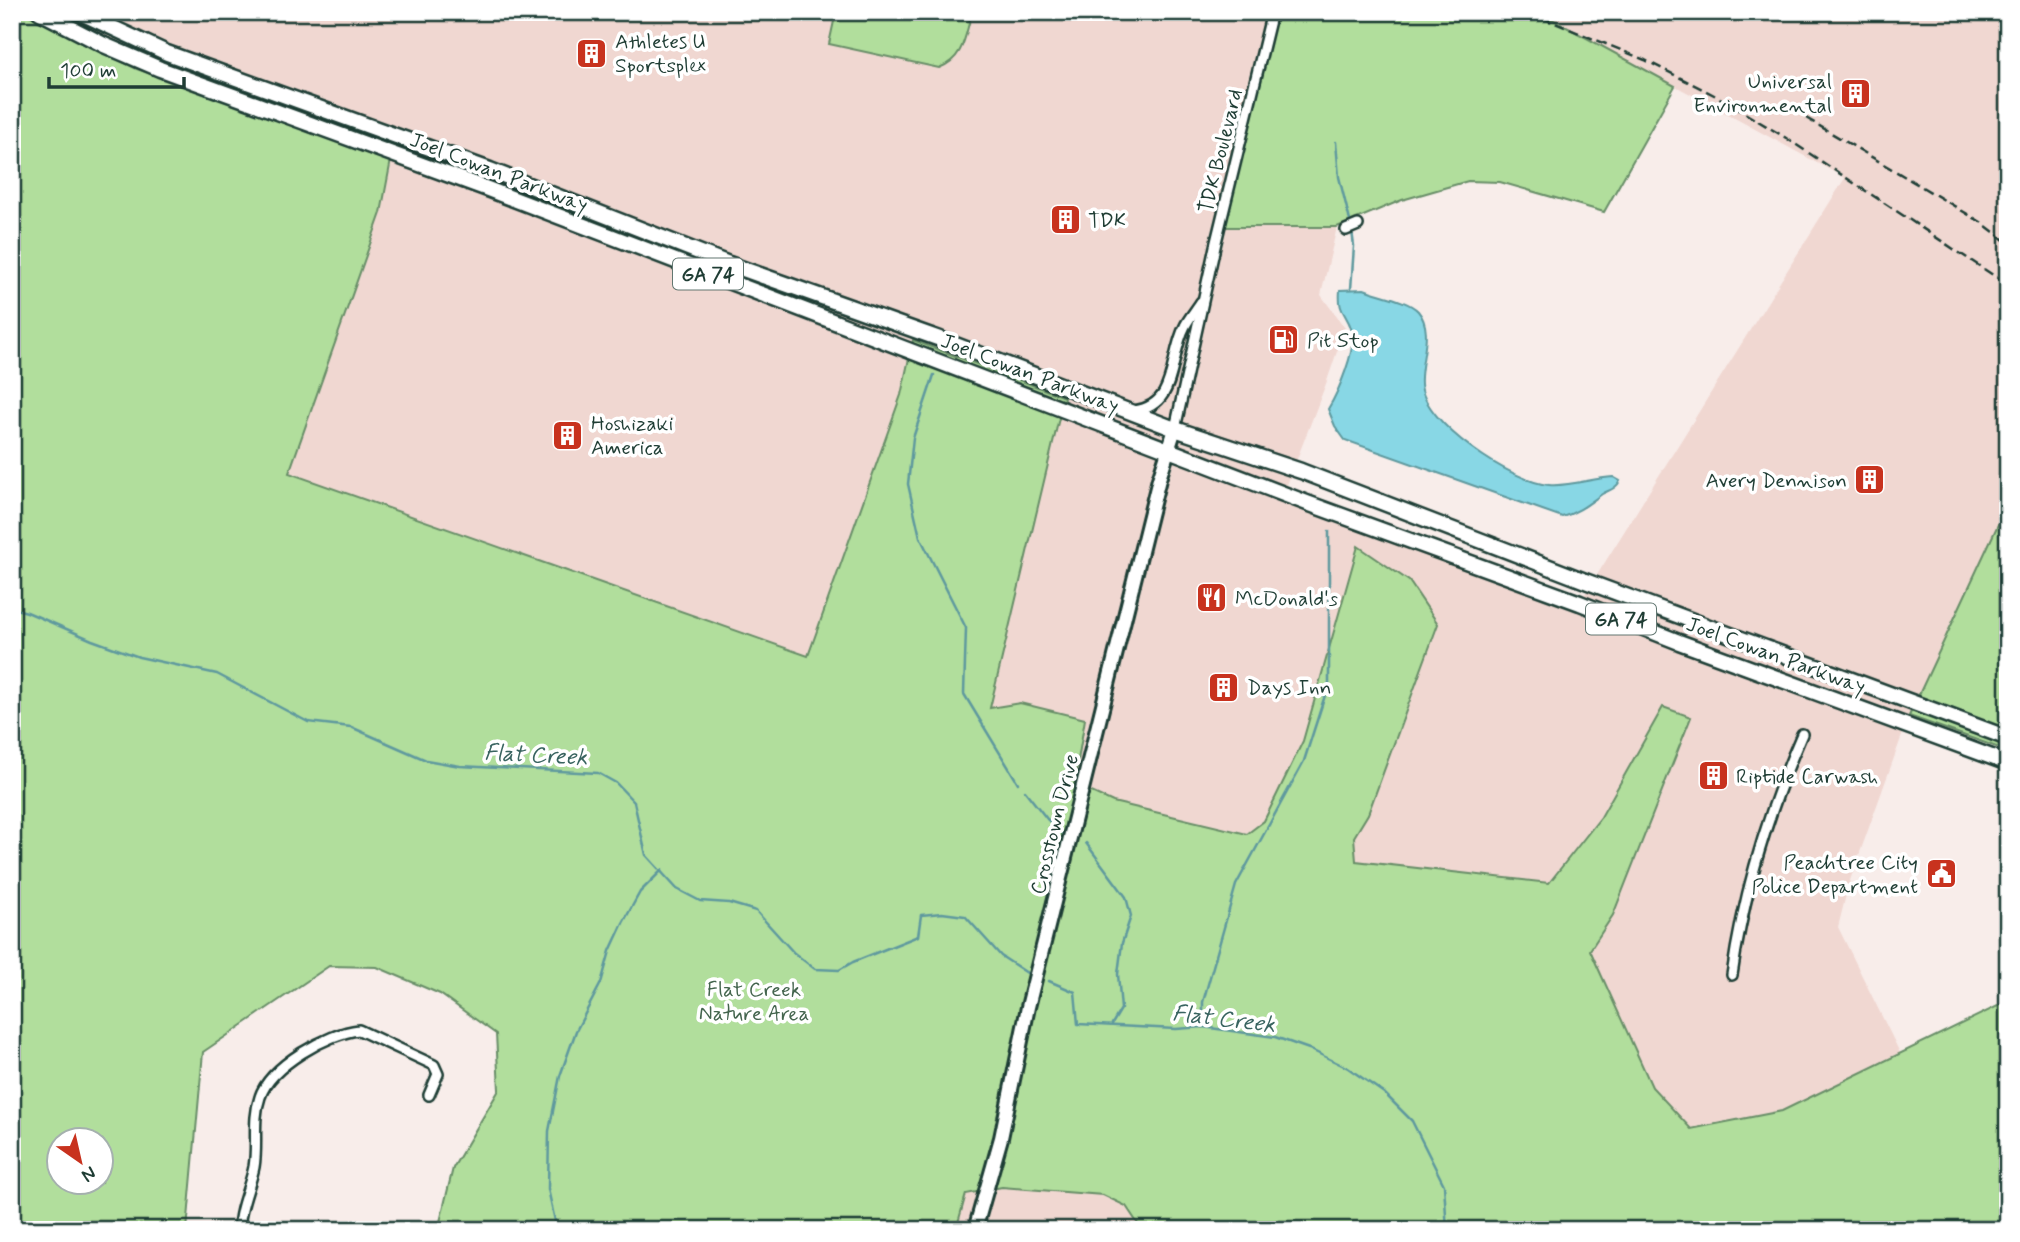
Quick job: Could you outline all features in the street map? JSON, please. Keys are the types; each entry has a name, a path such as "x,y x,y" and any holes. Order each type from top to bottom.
{"main road":[{"name":"Joel Cowan Parkway","path":"40,12 104,45 160,69 485,188 1307,503 2008,763"},
{"name":"Joel Cowan Parkway","path":"79,12 167,53 490,170 729,264 940,339 1175,429 1297,470 1588,582 2008,738"}],"street":[{"name":"TDK Boulevard","path":"1175,429 1272,12"},
{"path":"485,188 490,170"},
{"path":"1346,230 1357,226"},
{"name":"TDK Boulevard","path":"1129,411 1146,409 1157,403 1165,393 1184,327 1204,298"},
{"name":"Crosstown Drive","path":"975,1230 1002,1138 1028,1007 1159,479 1175,429"},
{"path":"1732,975 1740,922 1756,858 1802,734"},
{"path":"239,1230 256,1157 260,1098 272,1077 284,1065 333,1037 347,1031 359,1030 434,1065 438,1074 429,1095"}],"shaded area":[{"path":"23,12 1275,12 1224,227 1337,227 1321,295 1345,328 1285,490 1582,599 1845,178 1539,12 2008,12 2008,503 1909,716 1849,883 1838,927 1900,1053 1782,1111 1687,1165 1264,866 974,775 914,341 901,395 808,656 288,473 381,213 391,161 137,69"},
{"path":"995,1142 1174,1230 782,1230"}],"green space":[{"name":"Flat Creek Nature Area","path":"12,12 23,12 137,69 391,160 381,213 289,473 808,656 901,395 913,340 1064,397 990,708 1020,703 1085,719 1074,784 1113,802 1247,834 1264,821 1303,741 1358,546 1409,581 1438,624 1368,814 1354,837 1356,861 1549,883 1601,817 1663,707 1691,717 1613,915 1590,950 1652,1087 1691,1129 1782,1111 2008,1001 2008,1230 1142,1230 1126,1206 1103,1195 1002,1187 966,1194 956,1230 443,1230 439,1226 453,1168 499,1090 496,1034 440,994 377,967 329,966 203,1052 187,1230 12,1230"},
{"path":"836,12 972,12 959,53 939,68 829,44"},
{"path":"1275,12 1539,12 1675,86 1604,212 1500,182 1468,181 1402,200 1337,227 1224,227"},
{"path":"2008,503 2008,751 1909,716"}],"water":[{"path":"1364,289 1400,301 1418,311 1423,319 1426,337 1421,384 1426,399 1437,416 1472,448 1514,473 1549,485 1613,477 1620,481 1618,484 1562,517 1345,440 1328,409 1346,370 1353,339 1350,324 1341,308 1340,290"}],"waterway":[{"path":"1336,142 1339,177 1351,225"},
{"path":"1351,289 1354,246 1352,231"},
{"path":"934,375 913,438 908,484 920,537 966,628 964,694 1018,783"},
{"path":"1203,1026 1203,1002 1236,885 1304,761 1329,683 1329,531"},
{"name":"Flat Creek","path":"12,608 139,657 217,674 308,722 351,727 426,760 460,766 598,773 616,783 634,802 646,855 677,889 700,901 729,903 756,911 794,953 815,969 839,970 918,936 921,915 942,913 965,916 1001,956 1030,975"},
{"path":"1025,791 1063,834"},
{"path":"1086,843 1126,897 1131,916 1122,943 1118,974 1121,1009 1112,1024"},
{"path":"557,1230 548,1189 549,1131 560,1076 576,1031 601,983 610,951 623,923 640,892 662,870"},
{"name":"Flat Creek","path":"1049,981 1075,992 1078,1024 1176,1029 1203,1027 1275,1037 1309,1049 1348,1068 1384,1093 1412,1121 1444,1185 1447,1230"},
{"path":"12,1222 17,1230"}],"railway":[{"path":"1528,12 1645,60 1718,97 1783,136 2008,285"},
{"path":"1806,118 1981,222 2008,243"}],"place":[{"name":"Athletes U Sportsplex","path":"592,53"},
{"name":"Universal Environmental","path":"1855,93"},
{"name":"TDK","path":"1065,220"},
{"name":"Pit Stop","path":"1284,340"},
{"name":"Hoshizaki America","path":"568,435"},
{"name":"Avery Dennison","path":"1870,480"},
{"name":"McDonald's","path":"1212,598"},
{"name":"Days Inn","path":"1224,687"},
{"name":"Riptide Carwash","path":"1713,776"},
{"name":"Peachtree City Police Department","path":"1941,874"}]}
